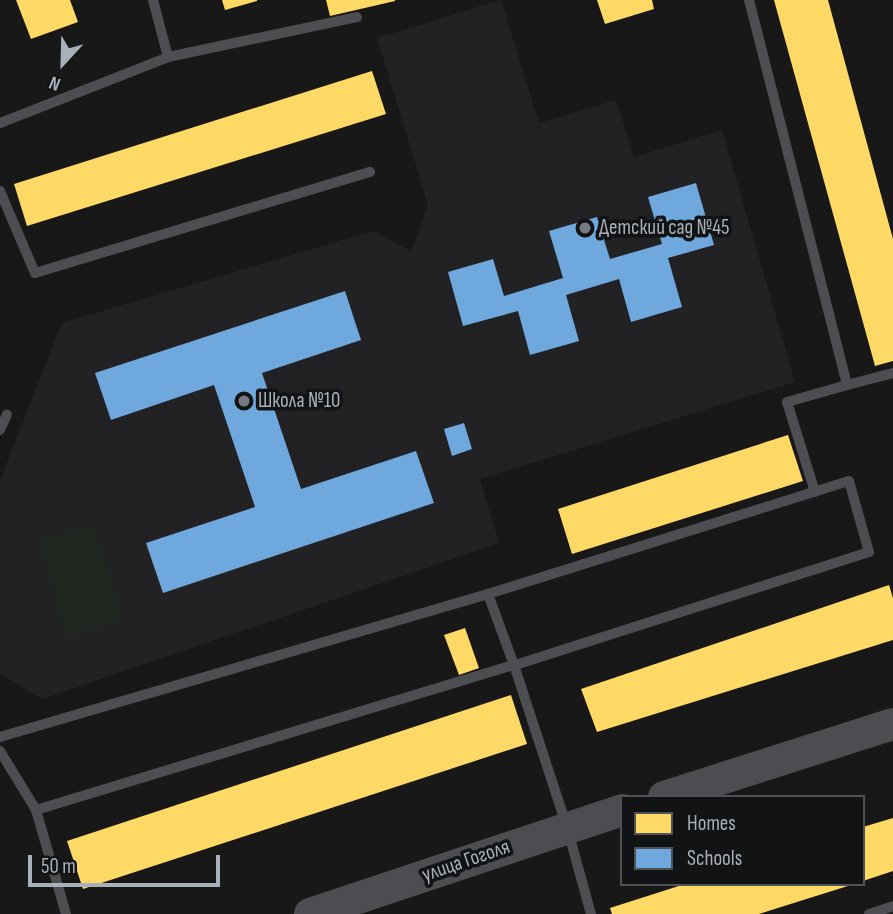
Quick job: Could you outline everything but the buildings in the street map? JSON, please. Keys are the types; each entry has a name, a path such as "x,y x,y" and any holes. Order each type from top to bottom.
{"main road":[{"path":"670,795 893,724"},
{"name":"улица Гоголя","path":"310,914 620,811"}],"lane":[{"path":"153,0 168,57"},
{"path":"749,0 847,385"},
{"path":"0,123 168,57 357,17"},
{"path":"0,191 35,273 370,172"},
{"path":"815,492 787,401 893,373"},
{"path":"0,430 6,414"},
{"path":"0,737 488,594 849,481 869,552 514,665 36,810"},
{"path":"488,594 567,827 591,914"},
{"path":"0,751 36,810 66,914"},
{"path":"869,914 893,906"}],"shaded area":[{"path":"501,0 539,123 616,100 634,157 722,130 795,382 480,479 499,543 42,699 0,674 0,480 62,323 373,231 411,251 428,205 377,38"},
{"path":"94,525 124,619 68,637 38,542"}],"place":[{"name":"Детский сад №45","path":"585,228"},
{"name":"Школа №10","path":"244,401"}]}
